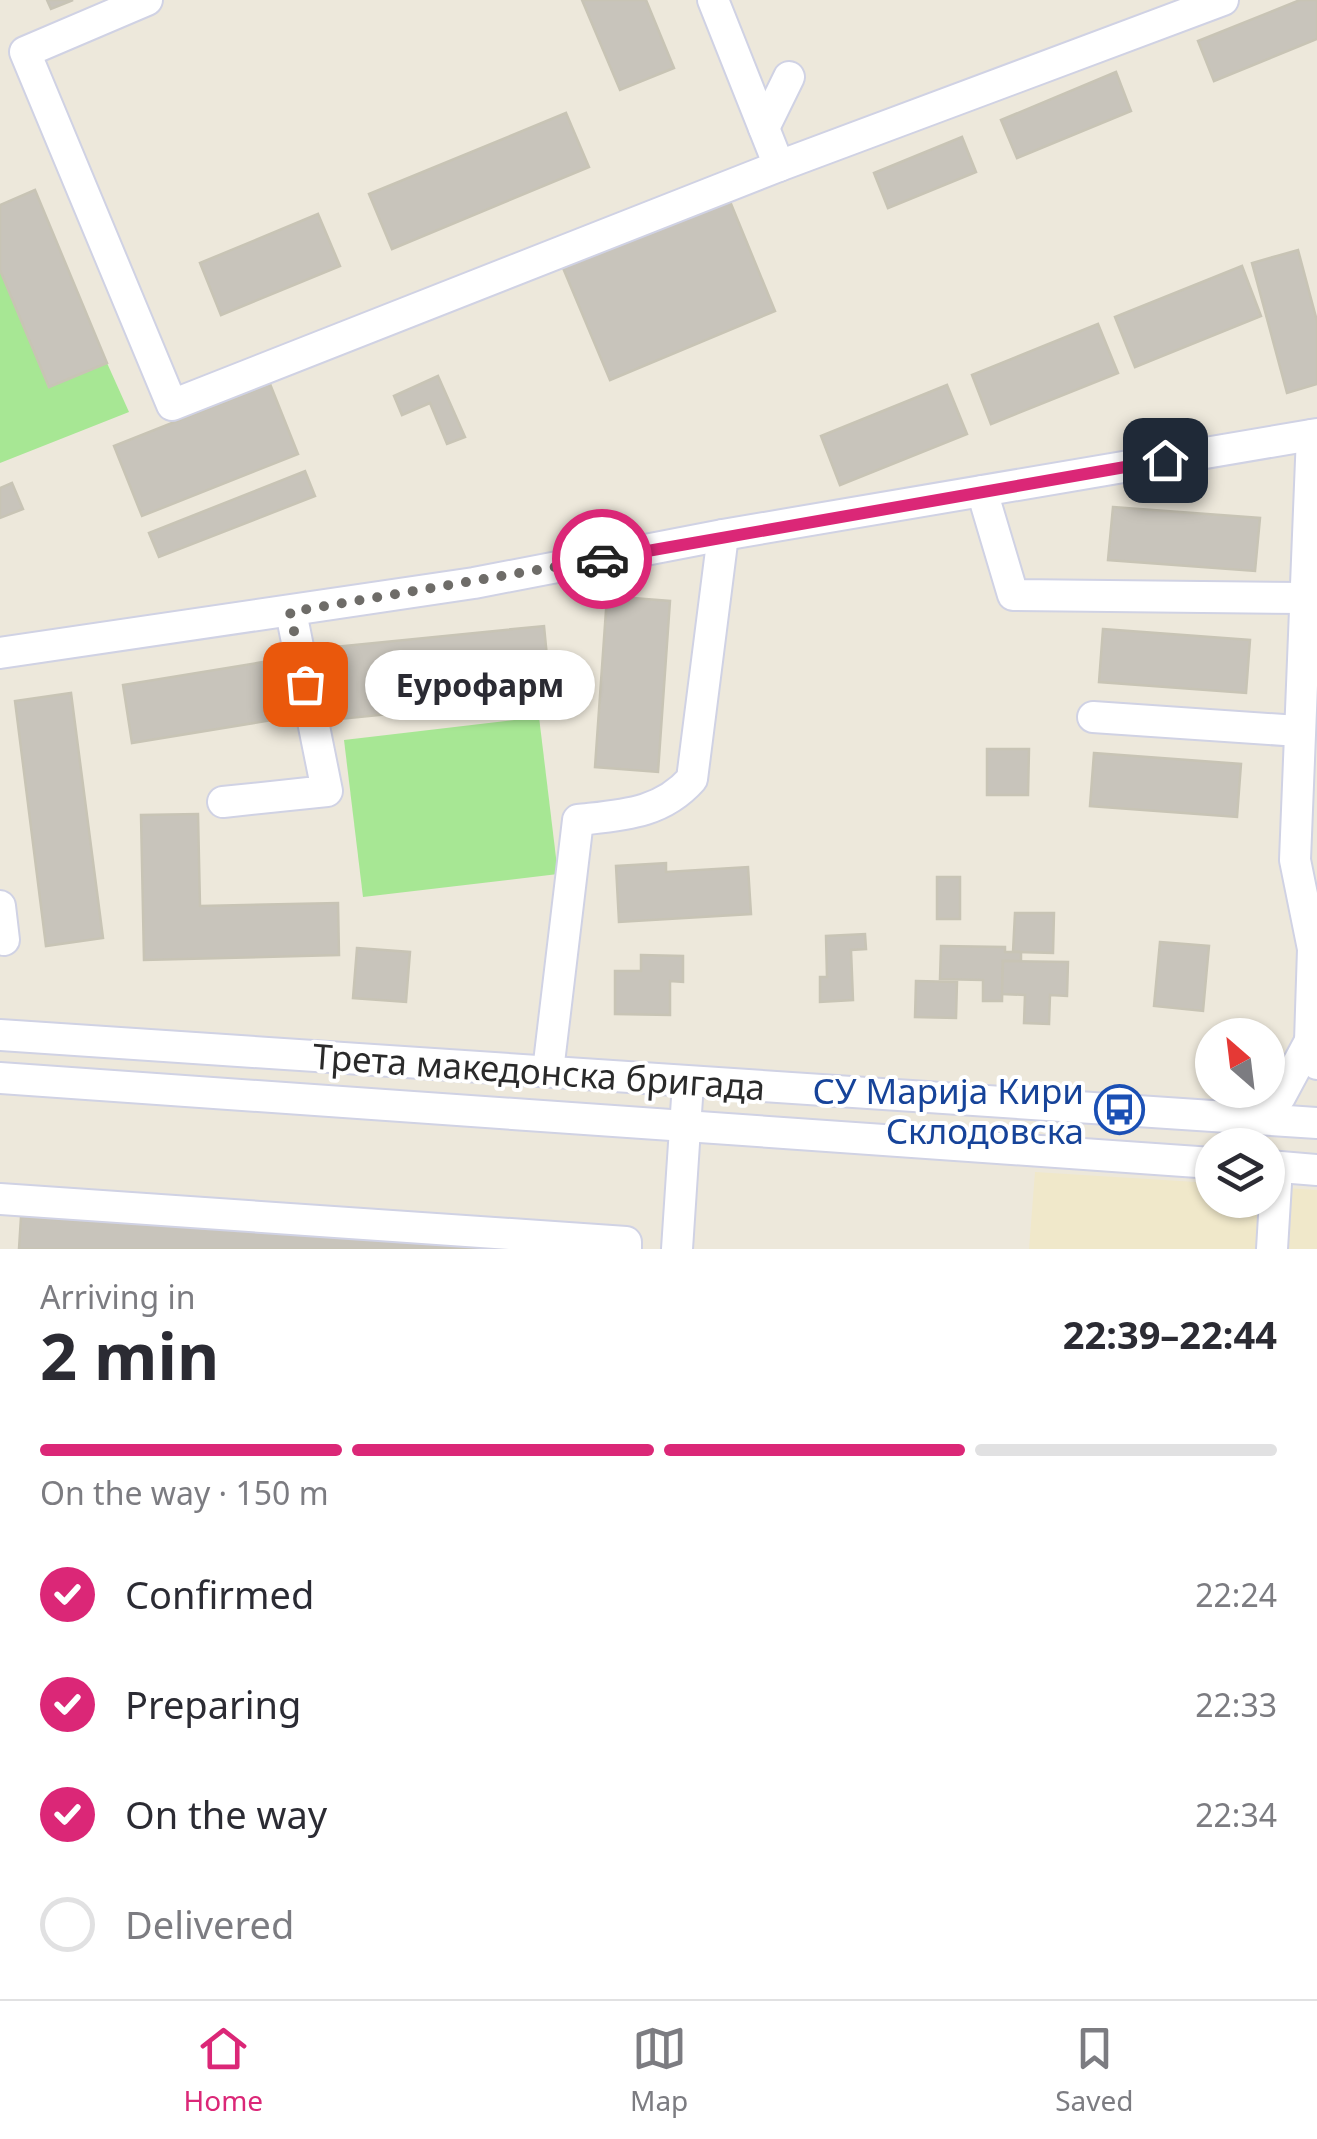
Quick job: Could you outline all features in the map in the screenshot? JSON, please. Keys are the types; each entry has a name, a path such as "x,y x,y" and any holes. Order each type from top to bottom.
{"street":[{"path":"148,0 25,52 172,405 779,166 1223,0"},
{"path":"713,0 779,166"},
{"path":"764,128 790,77"},
{"path":"0,653 474,583 1315,434 1298,731 1296,860 1313,949 1314,1052 1280,1097 1248,1118"},
{"path":"982,491 1013,595 1304,598"},
{"path":"548,1071 578,820 642,812 675,798 692,779 724,536"},
{"path":"223,802 328,791 290,612"},
{"path":"1093,716 1298,731"},
{"path":"0,906 4,940"},
{"name":"Трета македонска бригада","path":"0,1035 1317,1122"},
{"name":"Трета македонска бригада","path":"0,1078 1195,1162"},
{"path":"677,1249 688,1083"},
{"path":"1285,1167 1317,1170"},
{"path":"0,1199 626,1242 626,1249"},
{"path":"1272,1218 1272,1249"}],"shaded area":[{"path":"1035,1172 1195,1182 1195,1218 1285,1218 1285,1188 1317,1190 1317,1249 1029,1249"}],"green space":[{"path":"0,270 49,387 107,363 129,412 0,463"},
{"path":"539,717 558,874 363,897 344,740"}],"building":[{"path":"47,0 73,0 51,9"},
{"path":"582,0 646,0 674,68 620,90"},
{"path":"1300,0 1317,0 1317,39 1214,81 1198,41"},
{"path":"1116,72 1131,111 1017,158 1001,120"},
{"path":"566,113 589,167 392,249 369,194"},
{"path":"962,137 976,172 888,208 874,173"},
{"path":"35,190 107,363 49,387 0,270 0,205"},
{"path":"729,199 775,311 610,380 563,268"},
{"path":"318,214 340,266 221,315 200,263"},
{"path":"1298,250 1317,321 1317,384 1287,393 1252,263"},
{"path":"1242,266 1261,316 1135,367 1115,317"},
{"path":"1098,324 1118,373 991,424 972,375"},
{"path":"438,376 465,437 447,444 430,403 402,415 394,396"},
{"path":"270,384 298,454 142,516 114,446"},
{"path":"947,385 967,434 840,485 821,436"},
{"path":"305,471 315,496 159,557 149,533"},
{"path":"12,483 23,509 0,518 0,488"},
{"path":"1113,507 1260,518 1255,571 1108,560"},
{"path":"607,596 670,601 658,772 595,767"},
{"path":"544,626 551,698 320,721 313,649"},
{"path":"1103,629 1250,640 1246,693 1099,682"},
{"path":"263,662 272,720 132,743 123,685"},
{"path":"71,693 103,938 46,946 15,701"},
{"path":"987,749 1029,749 1028,795 987,795"},
{"path":"1094,753 1241,764 1237,817 1090,806"},
{"path":"198,814 200,906 338,903 339,955 144,960 141,815"},
{"path":"666,863 666,872 748,867 751,914 619,922 616,866"},
{"path":"937,877 960,877 960,919 937,919"},
{"path":"1015,913 1054,913 1053,953 1013,952"},
{"path":"865,934 866,949 851,950 853,1000 820,1002 820,977 827,977 826,936"},
{"path":"1160,942 1209,946 1203,1011 1154,1006"},
{"path":"941,946 1005,947 1005,952 1021,952 1021,961 1003,961 1002,1001 983,1001 983,980 940,979"},
{"path":"357,948 410,952 406,1002 353,998"},
{"path":"641,955 683,956 683,982 670,981 670,1015 615,1014 615,971 641,971"},
{"path":"1003,961 1068,962 1067,996 1050,995 1049,1024 1024,1023 1025,995 1002,994"},
{"path":"916,981 957,982 956,1018 915,1017"},
{"path":"21,1217 542,1249 19,1249"}],"way so far":[{"path":"305,684 290,612 602,559"}],"place":[{"name":"Еурофарм","path":"305,684"},
{"name":"СУ Марија Кири Склодовска","path":"1119,1110"}],"route":[{"path":"602,559 1165,460"}]}
